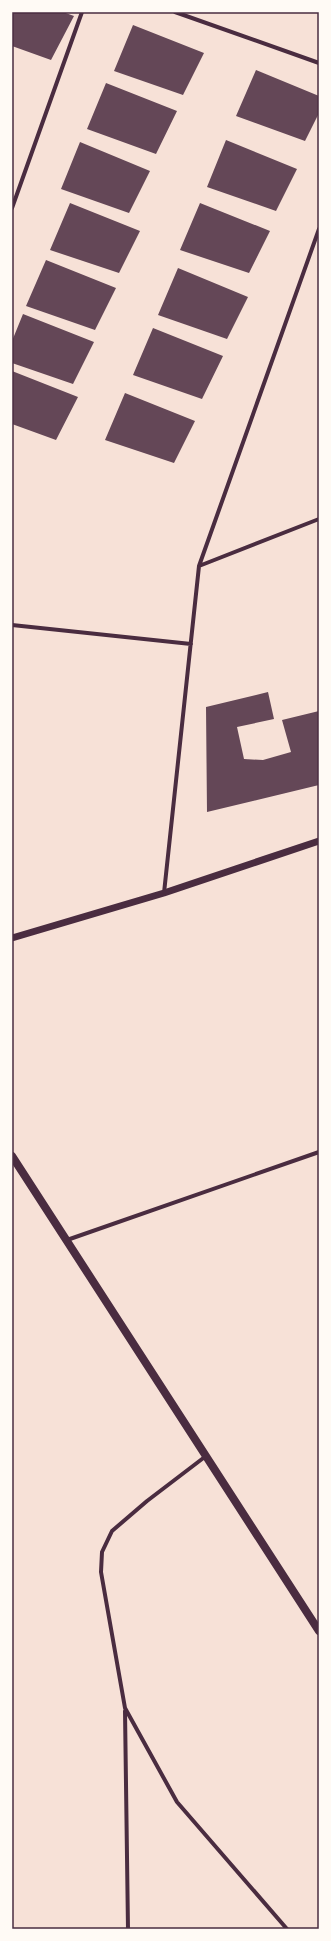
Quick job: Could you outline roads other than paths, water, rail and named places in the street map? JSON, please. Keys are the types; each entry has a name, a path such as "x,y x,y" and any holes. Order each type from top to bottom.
{"main road":[{"path":"12,1156 319,1631"}],"street":[{"path":"12,208 82,12"},
{"path":"175,12 319,63"},
{"path":"164,893 199,566 319,229"},
{"path":"199,566 319,518"},
{"path":"12,625 191,644"},
{"path":"12,938 164,893 319,841"},
{"path":"66,1240 319,1152"},
{"path":"128,1929 125,1708 101,1572 102,1552 112,1531 146,1501 206,1456"},
{"path":"125,1708 177,1802 287,1929"}]}
